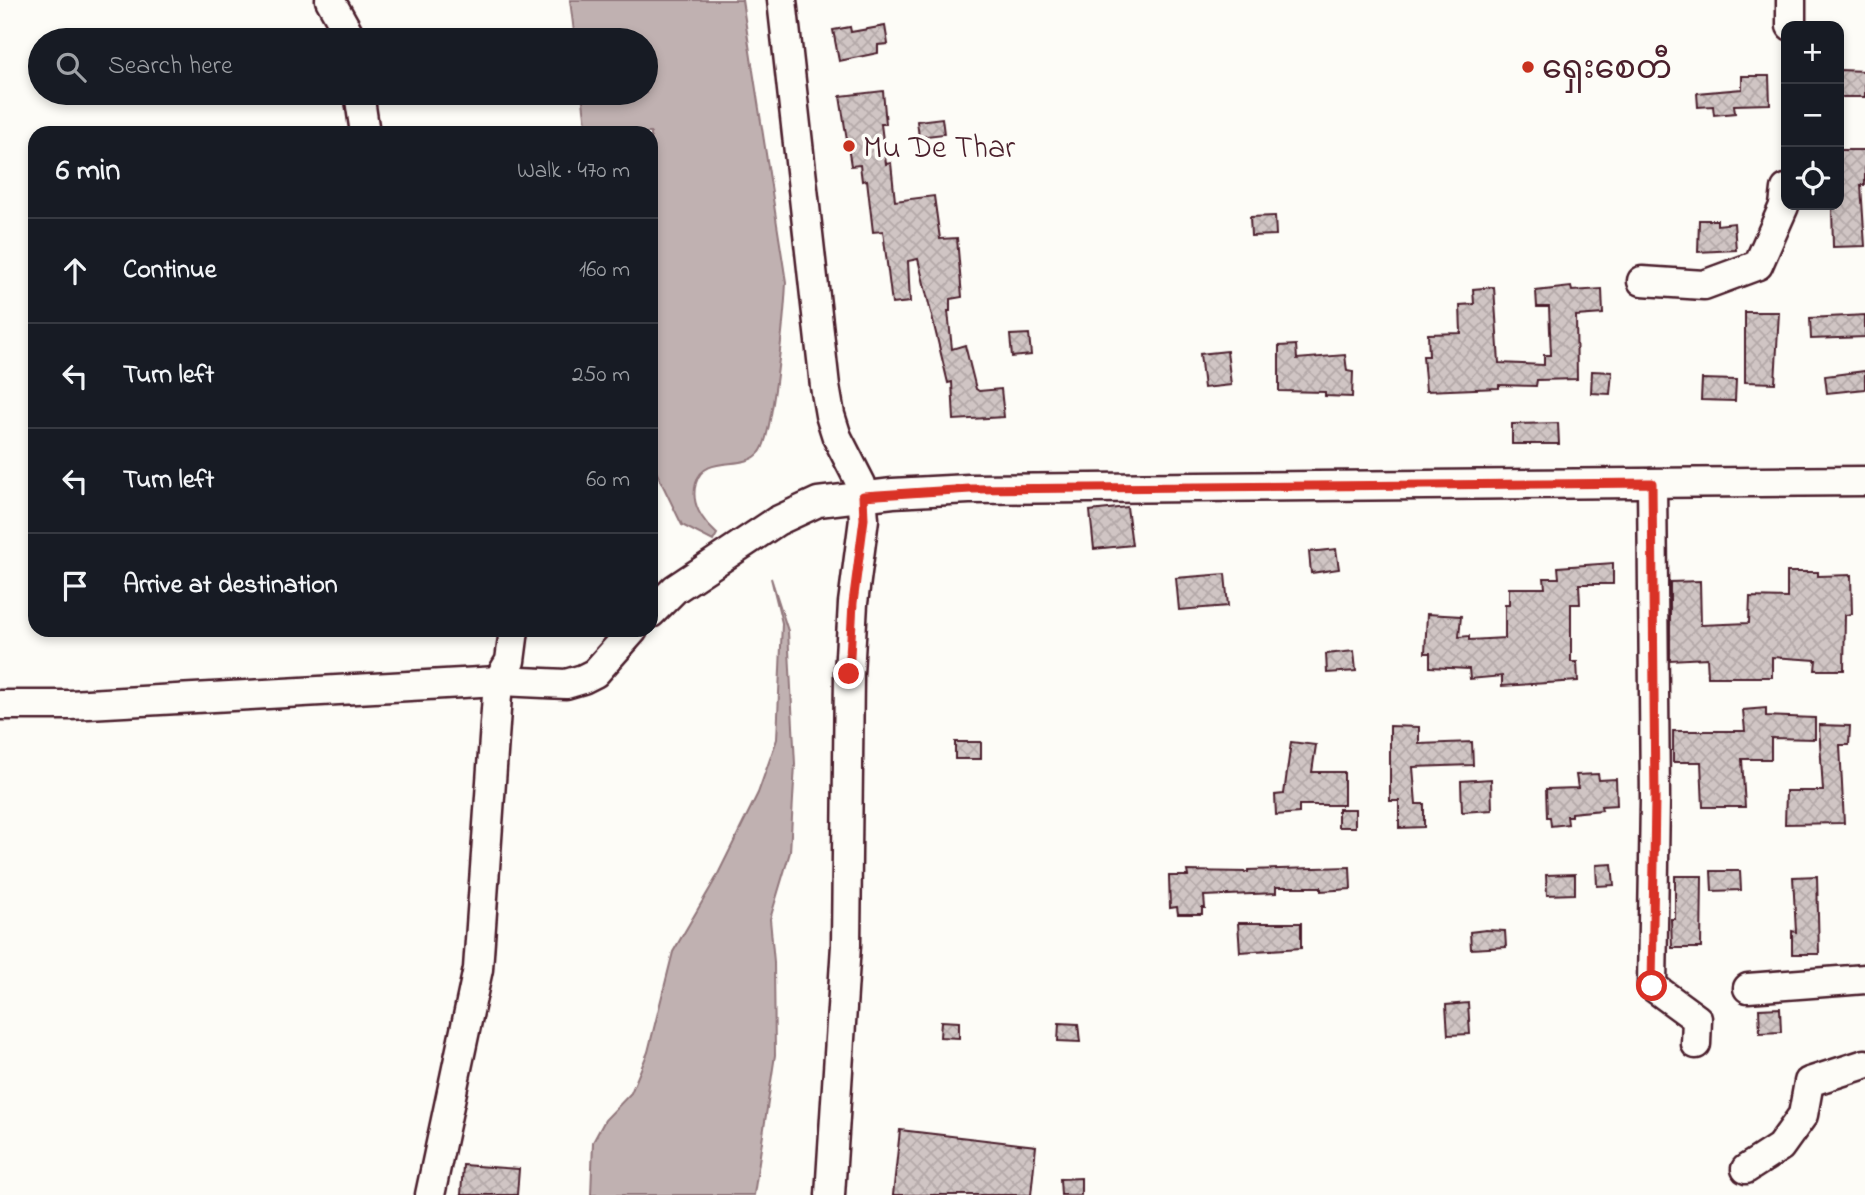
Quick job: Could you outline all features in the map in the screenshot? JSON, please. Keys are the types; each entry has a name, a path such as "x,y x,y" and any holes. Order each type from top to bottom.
{"street":[{"path":"330,0 346,28"},
{"path":"782,0 825,386 835,430 857,474 863,496 864,519 853,603 849,674 846,945 830,1195"},
{"path":"1790,21 1791,0"},
{"path":"361,105 364,126"},
{"path":"1642,281 1704,285 1758,265 1782,210"},
{"path":"658,605 675,589 777,521 818,502 863,496 970,489 1865,481"},
{"path":"1652,483 1655,799 1652,986 1697,1019 1696,1044"},
{"path":"430,1195 478,969 498,681 510,661 513,637"},
{"path":"0,705 70,705 498,681 566,684 595,673 627,637"},
{"path":"1748,988 1865,979"},
{"path":"1746,1169 1780,1147 1803,1115 1809,1082 1865,1064"}],"shaded area":[{"path":"570,0 742,0 786,282 778,371 765,441 760,452 753,458 707,468 696,483 696,505 702,517 717,534 713,541 682,525 658,475 658,126 586,126 584,105 658,105 658,28 574,28"},
{"path":"771,578 788,631 795,764 790,852 770,919 774,962 775,1055 754,1195 591,1195 593,1142 605,1120 631,1093 648,1052 673,952 716,878 758,793 777,739 782,623"}],"building":[{"path":"885,26 888,44 878,45 878,53 839,61 833,30 850,27 851,32"},
{"path":"1844,70 1865,71 1865,97 1844,97"},
{"path":"1742,76 1769,76 1770,104 1734,105 1735,113 1714,115 1713,106 1698,107 1697,93 1742,89"},
{"path":"883,91 886,124 881,124 886,164 891,163 895,201 934,196 940,239 957,238 962,297 950,299 948,311 952,349 965,345 976,389 1001,389 1004,417 954,420 952,382 948,383 918,259 908,261 910,302 892,304 883,231 873,232 867,180 862,181 860,165 851,166 840,96"},
{"path":"942,118 944,134 919,137 917,121"},
{"path":"1844,150 1865,150 1865,185 1861,185 1865,246 1833,247 1832,210 1844,210"},
{"path":"1275,216 1276,235 1251,236 1250,217"},
{"path":"1699,220 1717,220 1717,225 1734,223 1736,250 1698,252"},
{"path":"1494,287 1499,363 1544,365 1544,355 1551,355 1549,307 1537,307 1536,291 1571,287 1572,291 1602,289 1603,314 1576,316 1577,379 1537,380 1536,386 1499,385 1499,388 1426,391 1423,356 1429,356 1428,334 1461,333 1460,305 1474,304 1473,289"},
{"path":"1745,312 1779,312 1775,383 1745,382"},
{"path":"1865,315 1865,337 1811,339 1810,318"},
{"path":"1029,334 1031,355 1012,357 1010,335"},
{"path":"1296,345 1297,359 1345,355 1347,371 1353,372 1352,397 1325,396 1325,392 1279,391 1279,346"},
{"path":"1227,351 1231,385 1204,388 1200,354"},
{"path":"1592,371 1612,372 1610,394 1591,393"},
{"path":"1865,371 1865,389 1827,393 1825,376"},
{"path":"1702,379 1736,380 1735,401 1701,400"},
{"path":"1558,423 1559,444 1512,444 1512,424"},
{"path":"1127,507 1132,545 1094,549 1090,511"},
{"path":"1336,549 1339,569 1311,573 1309,552"},
{"path":"1613,563 1613,584 1579,584 1580,604 1571,604 1571,662 1577,662 1578,681 1502,686 1502,676 1470,679 1469,669 1430,667 1430,653 1425,653 1427,614 1461,616 1459,637 1469,636 1469,640 1505,638 1505,605 1509,605 1509,588 1545,588 1544,578 1559,578 1558,567"},
{"path":"1787,572 1818,572 1818,576 1851,575 1852,614 1845,615 1844,670 1815,670 1816,660 1772,657 1772,677 1708,677 1707,658 1670,660 1670,582 1700,581 1701,625 1749,623 1750,597 1787,598"},
{"path":"1225,574 1228,606 1179,610 1176,578"},
{"path":"1354,651 1356,671 1327,673 1326,654"},
{"path":"1766,708 1766,716 1815,718 1815,739 1771,738 1771,759 1742,759 1745,807 1703,807 1701,762 1673,762 1673,731 1745,731 1743,710"},
{"path":"1819,725 1850,726 1849,745 1840,745 1844,823 1785,824 1786,791 1823,791"},
{"path":"1390,726 1419,727 1419,744 1472,742 1473,765 1413,767 1416,804 1424,804 1424,827 1399,828 1399,801 1390,801"},
{"path":"955,742 981,742 981,759 955,759"},
{"path":"1291,742 1316,745 1312,772 1344,772 1344,805 1299,805 1299,813 1276,815 1275,795 1284,794"},
{"path":"1598,774 1599,780 1616,779 1617,805 1601,806 1602,810 1571,813 1571,816 1567,816 1568,824 1551,826 1550,817 1547,817 1546,789 1578,788 1576,775"},
{"path":"1491,779 1492,810 1462,812 1461,781"},
{"path":"1338,809 1355,809 1355,827 1338,827"},
{"path":"1612,864 1614,885 1597,886 1596,865"},
{"path":"1350,867 1351,889 1321,891 1321,887 1276,887 1276,893 1204,896 1205,908 1202,908 1202,914 1178,914 1177,907 1170,908 1169,876 1188,876 1187,871 1248,872"},
{"path":"1711,871 1740,871 1741,890 1712,891"},
{"path":"1575,874 1575,894 1547,895 1546,875"},
{"path":"1675,876 1702,876 1701,948 1672,948 1671,919 1675,919"},
{"path":"1817,876 1819,954 1792,954 1792,931 1796,932 1793,877"},
{"path":"1238,923 1301,923 1301,948 1240,952"},
{"path":"1505,931 1506,947 1471,949 1470,932"},
{"path":"1468,1003 1470,1034 1448,1035 1446,1005"},
{"path":"1780,1008 1781,1032 1760,1033 1759,1009"},
{"path":"941,1021 959,1022 959,1038 940,1037"},
{"path":"1059,1023 1078,1024 1080,1042 1058,1041"},
{"path":"900,1130 1036,1146 1031,1195 893,1195"},
{"path":"463,1165 519,1169 517,1195 461,1195"},
{"path":"1081,1178 1081,1195 1061,1195 1060,1179"}],"place":[{"name":"ရှေးစေတီ","path":"1528,67"},
{"name":"Mu De Thar","path":"849,146"}],"route":[{"path":"849,674 853,603 862,545 863,496 970,489 1652,483 1655,799 1652,986"}]}
